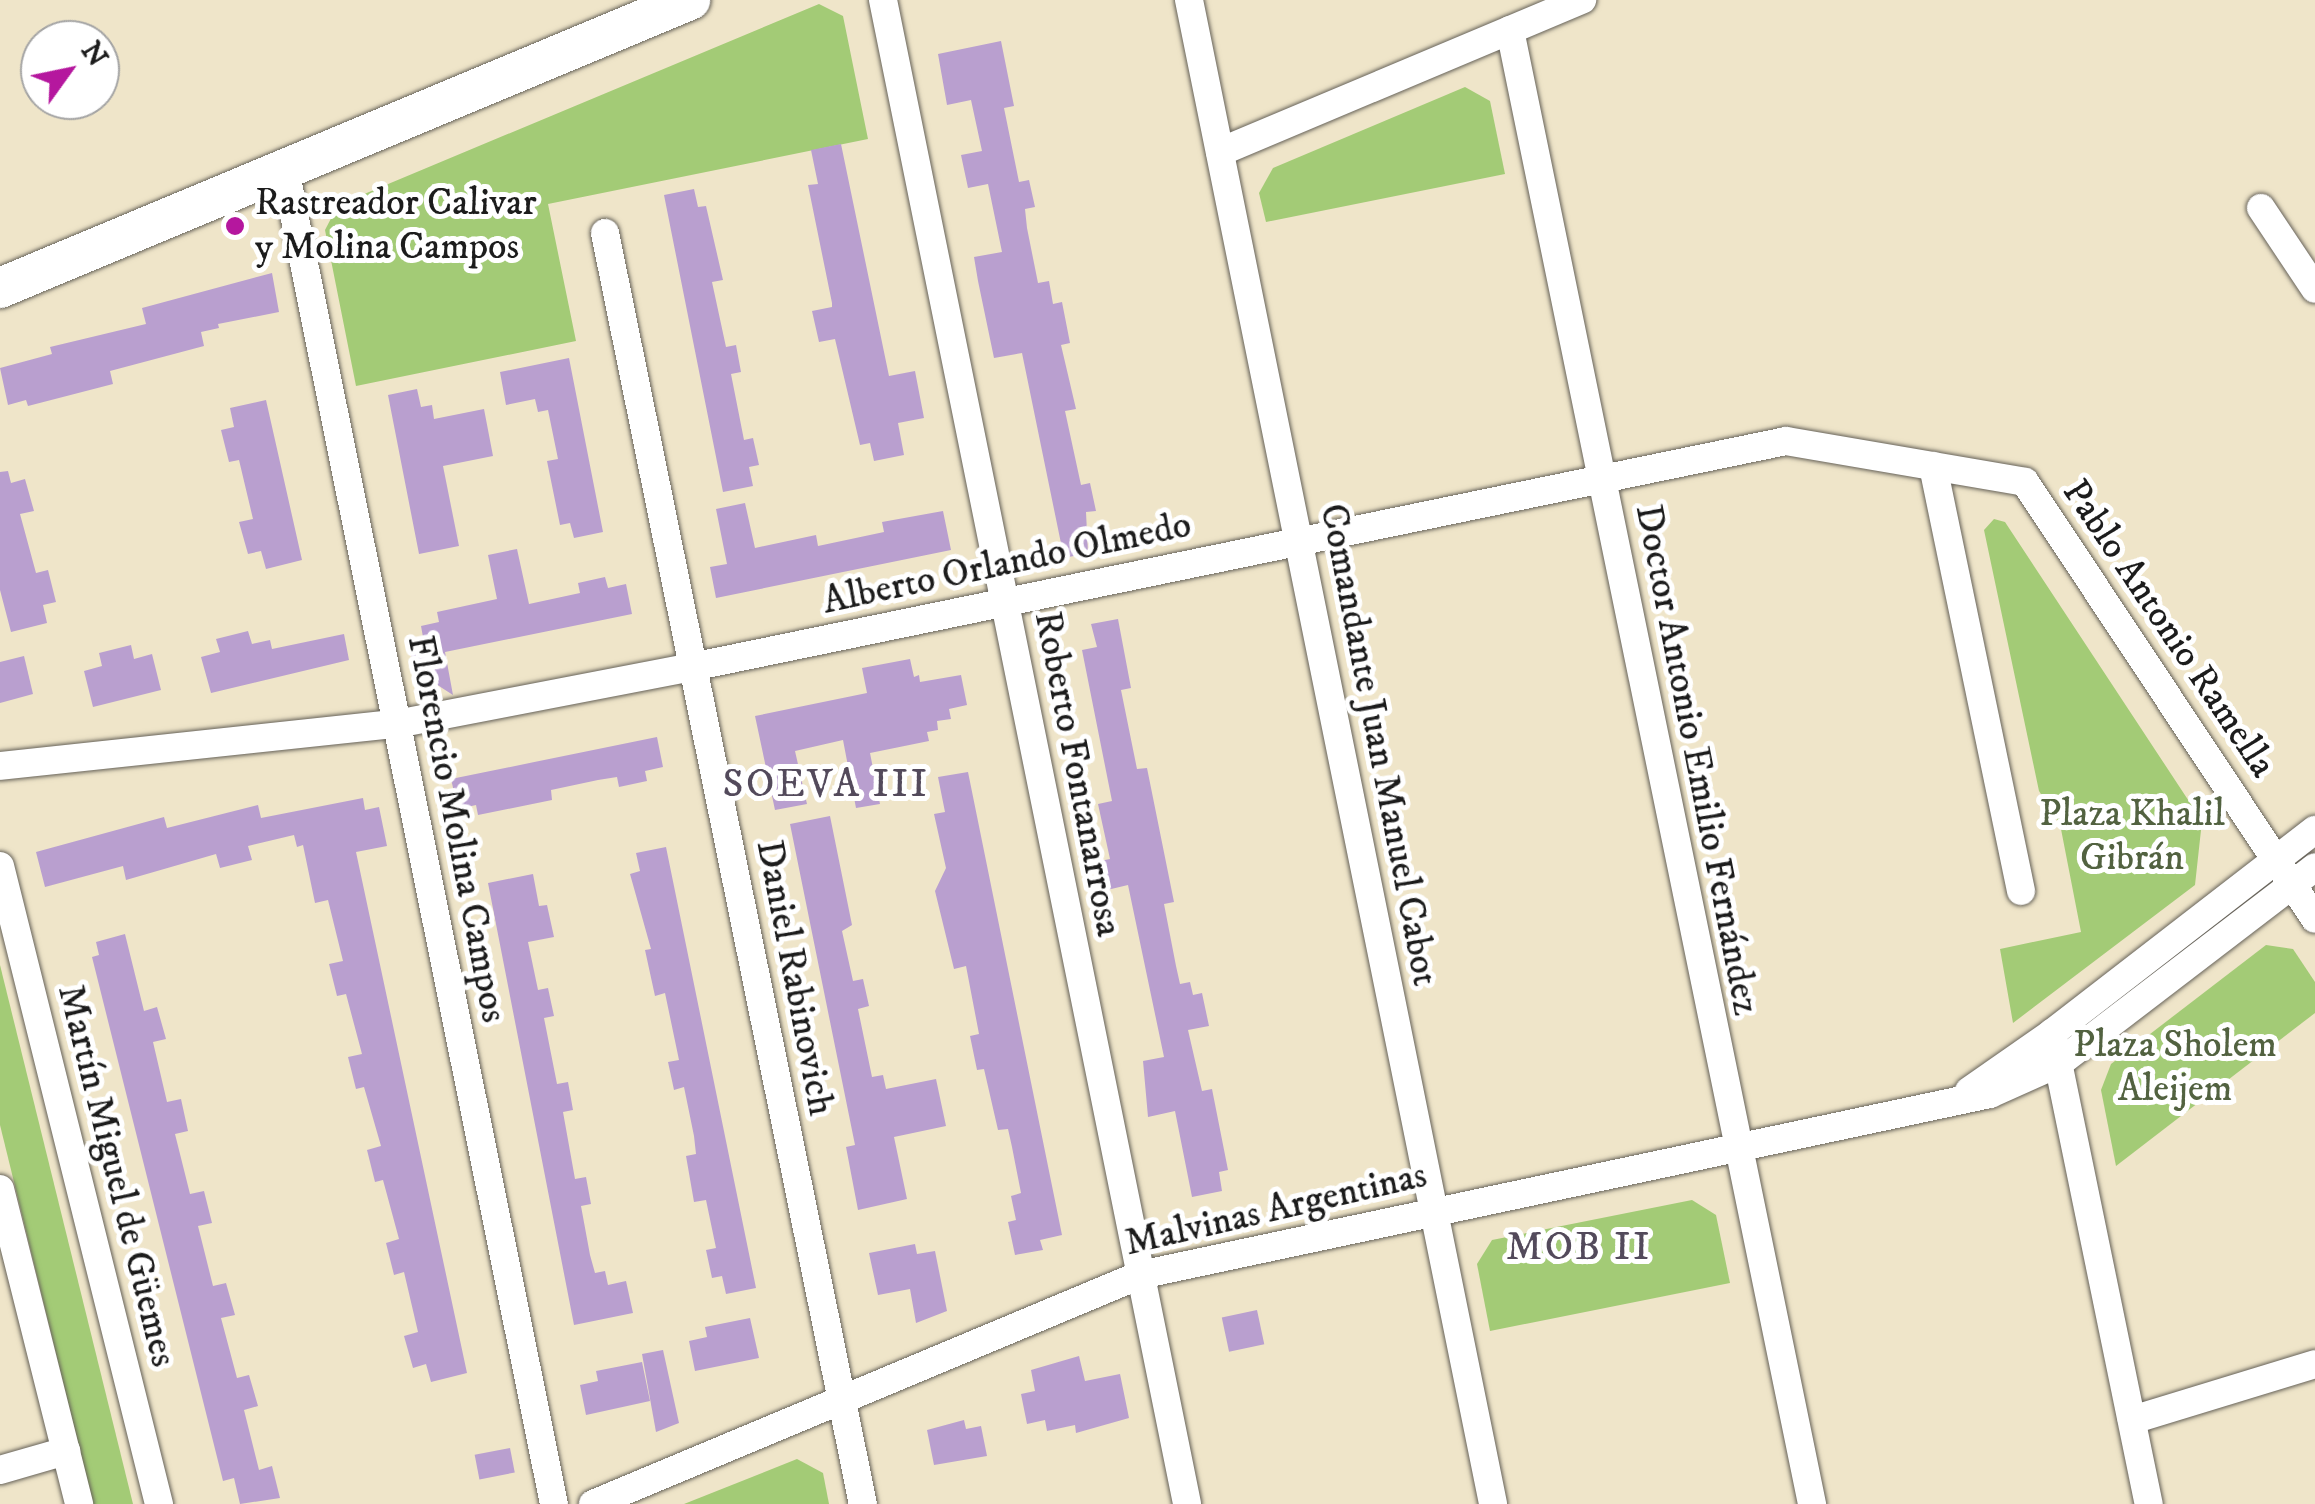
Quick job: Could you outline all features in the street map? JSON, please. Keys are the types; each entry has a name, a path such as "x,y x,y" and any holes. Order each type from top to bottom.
{"main road":[{"path":"0,288 690,0"}],"street":[{"name":"Roberto Fontanarrosa","path":"883,0 1186,1504"},
{"name":"Comandante Juan Manuel Cabot","path":"1190,0 1492,1504"},
{"path":"1220,152 1582,0"},
{"name":"Doctor Antonio Emilio Fernández","path":"1510,30 1736,1149 1812,1504"},
{"name":"Florencio Molina Campos","path":"284,169 554,1504"},
{"path":"2261,208 2315,290"},
{"name":"Daniel Rabinovich","path":"604,232 863,1504"},
{"name":"Alberto Orlando Olmedo","path":"0,766 396,724 692,668 1786,441 2024,482"},
{"path":"1933,466 2021,891"},
{"name":"Pablo Antonio Ramella","path":"2024,482 2315,919"},
{"name":"Malvinas Argentinas","path":"1950,1104 2052,1033 2315,830"},
{"name":"Martín Miguel de Güemes","path":"0,866 159,1504"},
{"name":"Malvinas Argentinas","path":"593,1504 1140,1275 1950,1104 2024,1082 2059,1063 2315,867"},
{"path":"2052,1033 2149,1504"},
{"path":"0,1189 79,1504"},
{"path":"2132,1420 2315,1364"},
{"path":"0,1470 66,1451"}],"green space":[{"path":"819,4 843,16 868,139 548,204 576,341 356,386 325,230 338,205"},
{"path":"1465,87 1490,101 1505,174 1266,222 1259,193 1273,168"},
{"name":"Plaza Khalil Gibrán","path":"1994,519 2005,522 2202,821 2195,885 2013,1023 2000,949 2081,932 2060,824 2039,791 1984,530"},
{"name":"Plaza Sholem Aleijem","path":"2266,945 2293,949 2315,982 2315,1013 2116,1166 2101,1090 2111,1064"},
{"path":"0,965 133,1504 93,1504 0,1125"},
{"path":"1692,1200 1716,1215 1730,1283 1490,1331 1477,1264 1492,1240"},
{"path":"797,1459 823,1473 829,1504 684,1504"}],"building":[{"path":"1001,41 1014,106 1004,108 1019,182 1029,180 1035,207 1025,209 1038,283 1049,281 1053,304 1062,302 1070,343 1061,345 1076,409 1065,411 1081,485 1090,483 1096,511 1086,512 1088,553 1064,558 1022,353 994,358 978,281 974,257 1002,252 988,184 968,188 961,155 982,151 971,100 947,105 938,54"},
{"path":"841,144 889,376 915,371 924,418 898,423 904,455 874,461 870,443 860,445 835,339 819,342 812,311 832,307 832,303 808,185 818,184 811,150"},
{"path":"694,189 698,207 706,206 723,280 712,282 726,347 736,345 741,372 731,374 744,440 753,438 759,465 749,467 753,486 723,492 664,195"},
{"path":"272,273 279,312 218,324 219,328 201,332 204,346 110,371 113,384 28,406 26,400 8,405 0,368 52,354 50,347 146,324 142,308"},
{"path":"569,358 603,532 574,538 570,523 560,525 547,461 558,459 548,410 538,412 535,399 506,405 500,372"},
{"path":"417,389 421,407 432,405 434,419 484,409 493,456 443,466 459,546 419,554 388,395"},
{"path":"266,400 302,560 266,569 261,551 248,554 239,522 253,519 239,460 229,462 221,430 234,427 230,408"},
{"path":"8,471 11,483 25,479 34,511 20,514 36,573 48,570 56,602 43,605 47,623 11,632 0,590 0,472"},
{"path":"745,503 755,548 816,535 818,546 884,532 882,522 943,511 951,550 716,598 710,567 727,564 716,509"},
{"path":"517,549 529,604 580,593 578,583 605,577 608,588 626,584 632,614 445,652 453,695 414,670 410,650 425,648 421,626 439,622 437,612 497,599 488,555"},
{"path":"1118,619 1131,688 1121,690 1137,769 1147,768 1174,902 1164,904 1180,984 1190,982 1193,995 1202,993 1209,1026 1188,1030 1202,1091 1212,1089 1228,1170 1219,1172 1222,1191 1192,1197 1175,1111 1148,1117 1143,1061 1164,1057 1128,885 1107,890 1100,861 1110,859 1098,804 1112,801 1082,650 1097,647 1091,624"},
{"path":"248,631 252,644 270,640 272,649 344,634 349,660 211,693 201,657 220,652 216,639"},
{"path":"131,645 134,659 152,654 161,690 93,707 84,671 102,666 99,653"},
{"path":"24,656 33,694 0,703 0,662"},
{"path":"910,659 914,677 919,675 920,682 961,675 967,705 949,709 951,719 937,721 938,730 927,732 929,741 870,753 880,804 856,808 843,740 795,751 807,804 775,810 755,716 867,693 862,668"},
{"path":"657,737 663,767 645,771 647,781 619,787 617,777 598,780 551,790 552,800 478,815 476,805 458,809 451,779"},
{"path":"968,772 1062,1235 1040,1240 1043,1250 1015,1255 1008,1222 1016,1220 1011,1196 1021,1193 1012,1147 1008,1129 998,1130 984,1069 977,1070 970,1036 979,1034 966,966 954,969 935,891 946,868 934,814 945,812 938,777"},
{"path":"363,798 365,810 379,807 387,846 356,852 467,1373 431,1382 426,1364 413,1368 404,1336 418,1332 404,1272 394,1275 386,1243 399,1239 383,1180 375,1182 367,1150 381,1146 364,1087 356,1089 348,1057 362,1054 346,994 337,996 329,964 343,961 328,900 315,903 303,845 297,847 294,835 248,846 252,860 220,868 216,854 126,880 123,866 45,887 36,852 164,817 167,828 258,805 261,818"},
{"path":"830,816 852,925 842,931 853,981 863,979 869,1006 858,1009 872,1077 883,1075 886,1089 936,1079 946,1126 894,1137 907,1199 858,1210 846,1147 855,1145 790,824"},
{"path":"666,847 756,1288 726,1294 722,1276 712,1278 706,1250 716,1248 706,1200 694,1202 686,1156 696,1154 694,1136 684,1087 674,1090 668,1062 679,1060 665,993 655,996 645,950 651,949 630,874 640,871 636,853"},
{"path":"533,874 539,906 547,905 554,937 528,942 538,990 548,988 554,1016 544,1018 557,1084 568,1082 573,1110 563,1112 575,1179 586,1177 591,1204 581,1206 590,1255 595,1273 605,1271 608,1285 626,1281 633,1313 574,1325 488,883"},
{"path":"125,934 144,1011 157,1007 166,1039 153,1042 167,1102 181,1099 188,1131 175,1134 190,1194 204,1191 212,1223 198,1226 213,1286 226,1283 235,1315 221,1318 237,1378 249,1375 258,1406 244,1410 259,1470 272,1466 280,1498 240,1504 234,1478 223,1481 92,957 99,955 96,942"},
{"path":"915,1244 917,1254 935,1251 947,1311 916,1323 910,1289 878,1295 869,1253"},
{"path":"1257,1310 1264,1344 1229,1352 1222,1317"},
{"path":"750,1318 759,1358 695,1371 689,1341 707,1337 705,1327"},
{"path":"663,1350 679,1423 656,1432 642,1354"},
{"path":"1079,1356 1085,1381 1120,1374 1129,1418 1076,1433 1075,1425 1047,1431 1045,1420 1027,1424 1021,1394 1035,1391 1031,1370"},
{"path":"642,1362 650,1401 586,1415 580,1385 598,1381 596,1371"},
{"path":"964,1420 966,1429 981,1426 987,1456 934,1465 927,1430"},
{"path":"510,1448 515,1473 479,1479 475,1455"}],"place":[{"name":"Rastreador Calivar y Molina Campos","path":"235,226"}],"district":[{"name":"SOEVA III","path":"826,785"},
{"name":"MOB II","path":"1579,1248"}]}
